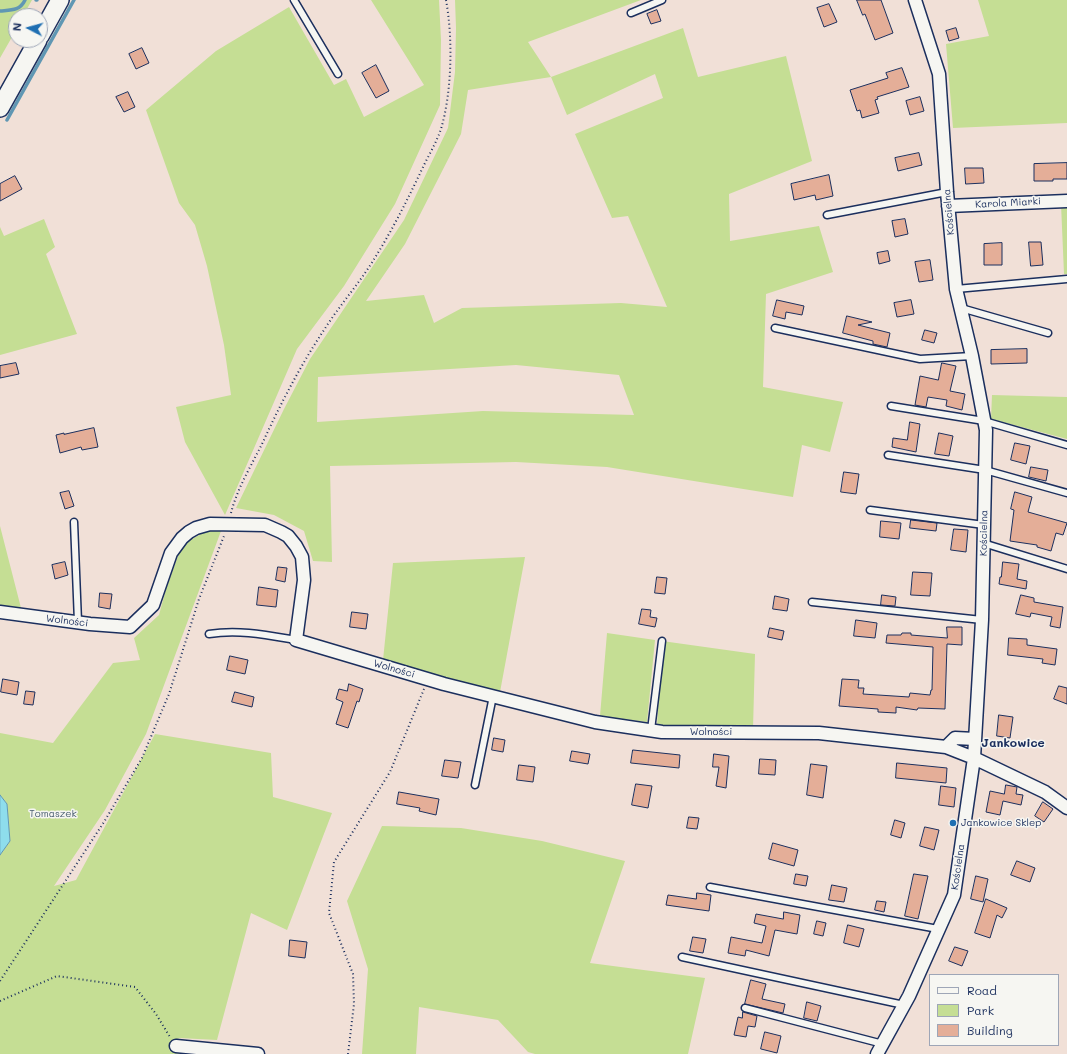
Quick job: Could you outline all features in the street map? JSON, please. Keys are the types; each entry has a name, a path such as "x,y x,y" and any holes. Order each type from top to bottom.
{"main road":[{"path":"48,22 60,0"},
{"path":"0,108 34,48"}],"street":[{"name":"Kościelna","path":"880,1049 904,1005 954,895 974,758 982,620 986,430 972,356 959,308 956,289 948,206 939,74 915,0"},
{"name":"Karola Miarki","path":"948,206 1067,201"},
{"name":"Wolności","path":"0,612 130,627 153,604 172,553 182,538 190,532 203,526 228,524 265,525 288,536 302,557 304,571 296,640 428,679 595,722 662,732 819,733 946,747 974,758 1045,792 1067,808"},
{"path":"946,747 955,738 975,739"},
{"path":"176,1046 258,1054"}],"lane":[{"path":"294,0 338,74"},
{"path":"631,13 662,0"},
{"path":"827,215 947,192"},
{"path":"956,289 1067,280"},
{"path":"959,308 1048,333"},
{"path":"775,328 920,359 972,356"},
{"path":"892,406 984,421 1067,445"},
{"path":"888,456 985,470 1067,493"},
{"path":"870,510 984,525"},
{"path":"74,522 78,622"},
{"path":"983,543 1067,569"},
{"path":"812,602 982,620"},
{"path":"209,634 225,632 249,633 296,640"},
{"path":"651,730 662,641"},
{"path":"475,786 493,696"},
{"path":"710,887 938,929"},
{"path":"682,957 904,1005"},
{"path":"745,1008 880,1049"}],"path":[{"path":"0,981 104,822 142,758 168,694 199,599 222,543 233,505 287,390 324,329 363,276 385,241 417,181 441,130 446,106 450,64 449,15 446,0"},
{"path":"348,1054 354,1004 353,974 329,913 334,862 390,772 428,679"},
{"path":"0,1001 57,976 135,986 156,1014 176,1046"}],"green space":[{"path":"0,0 32,0 28,8 8,8 8,44 0,58"},
{"path":"371,0 439,0 441,40 440,105 395,204 344,286 297,349 225,515 185,442 176,407 231,395 224,345 207,266 195,225 179,203 146,110 216,51 289,7 334,85 346,79 364,117 424,85"},
{"path":"455,0 641,0 528,42 551,77 683,28 698,77 786,56 812,161 729,194 730,241 819,226 833,272 766,294 763,387 843,402 830,452 802,445 793,497 607,467 516,462 330,466 332,562 313,561 304,531 274,515 236,508 310,359 404,220 448,128 455,72","holes":["655,74 663,98 575,134 612,218 628,216 667,307 621,303 462,308 434,323 424,295 366,301 405,244 461,134 468,90 551,77 567,115","516,365 619,375 634,415 483,411 317,422 318,377"]},
{"path":"978,0 1067,0 1067,123 953,128 946,44 989,36"},
{"path":"1061,204 1067,204 1067,274 1064,274"},
{"path":"44,219 55,247 46,254 77,334 0,355 0,227 4,236"},
{"path":"992,395 1067,397 1067,439 991,419"},
{"path":"0,526 21,608 0,605"},
{"name":"Tomaszek","path":"206,531 221,531 146,734 105,810 54,886 76,880 155,734 271,753 273,797 332,813 287,930 251,913 217,1040 179,1038 169,1050 189,1054 0,1054 0,855 10,841 7,804 0,795 0,733 53,743 113,663 140,660 134,638 159,615 166,589 182,545"},
{"path":"525,557 500,692 383,660 393,563"},
{"path":"607,633 655,640 647,722 600,716"},
{"path":"662,641 755,654 753,729 657,726"},
{"path":"382,826 461,828 542,841 625,861 590,963 705,978 688,1054 535,1054 528,1052 498,1020 419,1007 416,1054 362,1054 368,969 347,901"}],"water":[{"path":"0,795 7,804 10,841 0,855"}],"building":[{"path":"857,0 881,0 893,33 875,40 865,14 863,15"},
{"path":"829,4 837,22 824,27 817,8"},
{"path":"657,10 661,21 651,24 647,14"},
{"path":"956,28 959,38 949,41 946,31"},
{"path":"142,48 149,63 136,69 129,54"},
{"path":"376,65 389,91 376,98 362,73"},
{"path":"902,68 909,87 877,97 878,99 875,100 879,113 862,118 860,110 857,111 850,90 888,78 886,73"},
{"path":"128,92 135,107 124,112 116,97"},
{"path":"920,97 924,111 910,115 906,101"},
{"path":"919,153 922,165 898,171 895,158"},
{"path":"1067,163 1067,179 1034,181 1034,164"},
{"path":"965,168 983,168 984,183 966,184"},
{"path":"829,175 833,196 816,200 815,195 794,200 791,184"},
{"path":"15,176 22,189 0,201 0,184"},
{"path":"905,219 908,234 895,237 892,221"},
{"path":"1029,242 1041,242 1043,265 1031,266"},
{"path":"1002,243 1002,265 984,265 984,244"},
{"path":"888,251 890,261 879,264 877,253"},
{"path":"930,260 933,280 919,282 915,262"},
{"path":"777,300 804,306 802,315 786,312 785,319 773,316"},
{"path":"911,300 914,314 897,317 894,303"},
{"path":"847,316 872,322 858,325 890,333 887,347 873,344 873,341 843,333"},
{"path":"925,330 937,333 934,343 922,340"},
{"path":"1027,349 1027,363 991,364 991,350"},
{"path":"16,363 19,374 0,378 0,366"},
{"path":"942,363 956,366 950,391 965,394 962,410 946,406 947,400 928,397 926,407 915,405 920,376 938,380"},
{"path":"910,422 920,424 916,452 892,447 893,438 907,440"},
{"path":"94,428 98,447 82,450 81,447 60,453 56,435"},
{"path":"939,433 953,436 949,456 935,454"},
{"path":"1015,443 1030,446 1026,464 1011,460"},
{"path":"1031,467 1048,470 1046,481 1029,477"},
{"path":"844,472 859,474 856,494 841,492"},
{"path":"69,491 74,506 65,509 60,493"},
{"path":"1015,492 1032,497 1028,512 1067,523 1063,535 1056,533 1051,551 1037,547 1037,545 1010,541 1014,510 1011,509"},
{"path":"911,520 937,523 936,531 910,528"},
{"path":"881,521 901,523 899,539 880,537"},
{"path":"954,529 968,530 966,552 951,550"},
{"path":"65,562 68,575 55,579 52,565"},
{"path":"1003,562 1019,564 1017,579 1027,581 1026,589 999,584"},
{"path":"278,567 287,568 285,582 276,580"},
{"path":"913,572 932,573 930,596 911,595"},
{"path":"657,577 667,578 665,594 655,593"},
{"path":"259,587 278,590 276,607 257,605"},
{"path":"100,593 112,594 110,609 99,607"},
{"path":"882,595 896,597 895,606 881,605"},
{"path":"1021,595 1034,598 1034,602 1063,607 1060,628 1050,626 1052,617 1031,613 1030,617 1016,614"},
{"path":"775,596 789,599 787,611 773,609"},
{"path":"642,609 651,610 650,617 657,618 655,627 639,624"},
{"path":"352,612 368,614 366,629 350,627"},
{"path":"856,620 877,623 875,638 854,636"},
{"path":"947,627 962,627 962,645 947,644 945,709 918,708 917,710 896,707 896,713 878,712 878,709 839,706 842,679 859,680 858,688 864,688 863,694 909,697 910,693 930,695 932,690 933,647 886,643 887,635 911,633 911,635 947,638"},
{"path":"770,628 784,631 782,640 768,637"},
{"path":"1009,638 1027,639 1027,645 1057,649 1055,665 1042,663 1043,659 1008,655"},
{"path":"230,656 248,660 245,674 227,670"},
{"path":"3,679 19,682 17,695 1,692"},
{"path":"349,684 363,689 359,702 357,701 348,728 336,724 343,702 336,699 339,689 347,691"},
{"path":"1059,686 1067,688 1067,704 1054,699"},
{"path":"26,691 35,692 33,705 24,704"},
{"path":"235,692 254,697 252,707 232,702"},
{"path":"999,715 1013,717 1010,738 997,736"},
{"path":"494,738 505,740 503,752 492,750"},
{"path":"633,750 680,755 679,768 631,763"},
{"path":"572,751 590,754 588,764 570,761"},
{"path":"714,754 729,756 726,788 716,786 719,767 713,767"},
{"path":"760,759 776,760 775,775 759,774"},
{"path":"445,760 461,762 458,778 442,776"},
{"path":"897,763 947,768 946,783 896,778"},
{"path":"811,764 827,766 823,798 807,795"},
{"path":"519,765 535,767 533,782 517,780"},
{"path":"636,784 652,786 648,808 632,805"},
{"path":"1006,785 1017,787 1016,794 1023,795 1021,805 1003,801 1000,815 986,812 990,791 1004,794"},
{"path":"941,786 956,788 954,807 939,805"},
{"path":"399,792 439,799 436,815 419,811 420,808 397,804"},
{"path":"1043,802 1053,809 1044,822 1035,816"},
{"path":"689,817 699,818 697,829 687,828"},
{"path":"895,820 905,823 901,838 891,835"},
{"path":"925,827 939,830 934,850 920,846"},
{"path":"773,843 798,850 794,866 769,859"},
{"path":"1017,861 1035,868 1030,882 1011,875"},
{"path":"796,874 808,876 806,886 794,884"},
{"path":"914,874 928,876 918,919 905,916"},
{"path":"976,876 988,879 983,902 971,899"},
{"path":"832,885 847,888 844,902 829,900"},
{"path":"697,893 711,895 709,911 666,905 668,895 696,899"},
{"path":"986,899 1007,908 1002,918 997,915 990,938 975,933"},
{"path":"877,901 886,902 884,912 875,910"},
{"path":"784,912 800,915 797,934 775,930 769,956 746,950 745,956 728,953 731,937 762,943 766,926 754,923 756,914 783,919"},
{"path":"817,921 826,923 823,936 814,934"},
{"path":"848,925 864,929 859,947 844,943"},
{"path":"693,937 706,939 703,953 690,951"},
{"path":"290,940 307,942 305,958 289,956"},
{"path":"955,947 968,951 962,966 949,961"},
{"path":"751,980 766,984 762,999 785,1004 783,1013 745,1004"},
{"path":"807,1002 821,1006 817,1021 804,1018"},
{"path":"743,1012 757,1016 755,1027 748,1026 746,1037 734,1035 738,1017 742,1018"},
{"path":"765,1032 781,1036 777,1053 761,1049"}],"waterway":[{"path":"0,11 18,8 25,0"},
{"path":"7,120 74,0"}],"place":[{"name":"Jankowice Sklep","path":"953,823"}],"district":[{"name":"Jankowice","path":"1013,743"}]}
